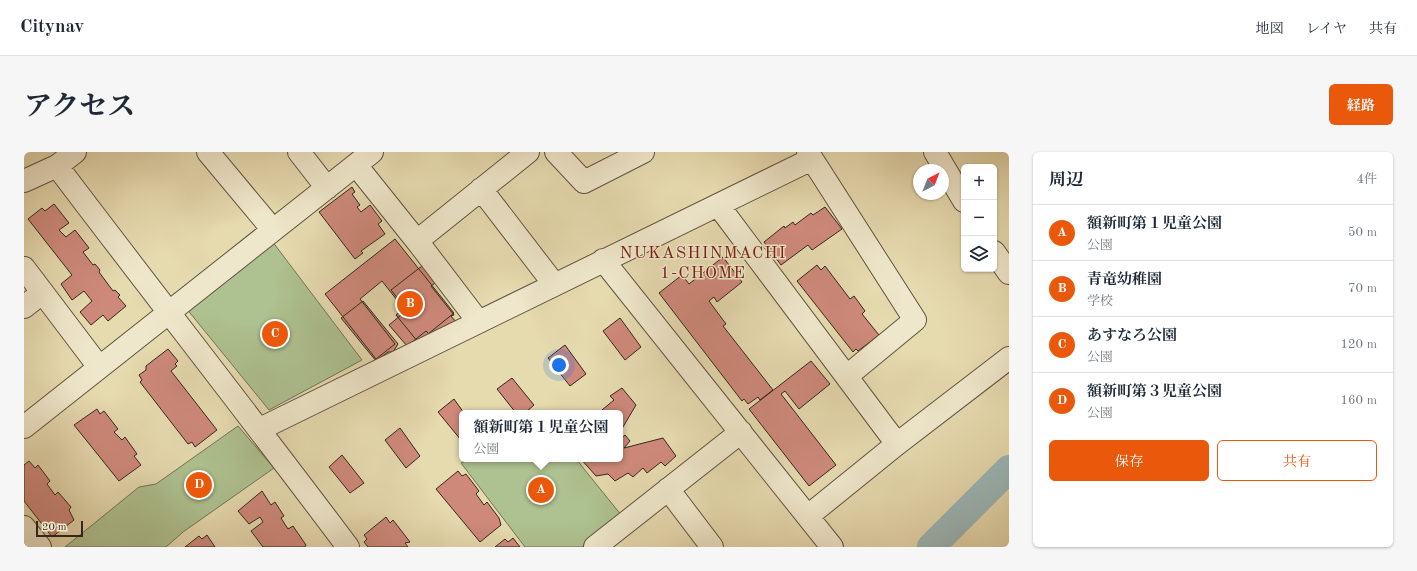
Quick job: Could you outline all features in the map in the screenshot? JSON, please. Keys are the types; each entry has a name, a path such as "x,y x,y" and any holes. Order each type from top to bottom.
{"street":[{"path":"24,182 57,166 75,152"},
{"path":"208,152 273,230"},
{"path":"299,152 327,188"},
{"path":"420,244 417,241 528,152"},
{"path":"556,152 584,182 643,152"},
{"path":"935,152 963,200"},
{"path":"260,429 478,321 718,205 810,155 916,320 847,376"},
{"path":"24,427 364,158 420,244 478,321"},
{"path":"57,166 168,313 260,429 348,547"},
{"path":"481,190 554,284"},
{"path":"718,205 897,444"},
{"path":"997,256 1009,273"},
{"path":"603,260 832,547"},
{"path":"24,268 99,367"},
{"path":"24,308 42,293"},
{"path":"808,516 897,444 1009,358"},
{"path":"595,547 741,432"},
{"path":"668,489 712,547"},
{"path":"24,528 40,547"}],"green space":[{"path":"272,241 362,360 269,410 186,308"},
{"path":"238,426 274,468 183,532 166,547 65,547 139,487 156,484"},
{"path":"578,462 622,516 582,547 525,547 461,463"}],"building":[{"path":"352,187 355,192 352,194 360,205 357,207 361,212 370,205 382,221 378,224 385,234 361,251 363,253 355,259 319,212"},
{"path":"54,204 69,223 59,230 66,237 75,230 89,248 83,252 93,265 95,264 100,270 99,272 113,291 115,290 120,295 118,297 126,306 108,321 103,315 91,325 80,312 92,301 84,291 72,300 61,284 72,275 28,219 42,208 45,211"},
{"path":"825,207 842,229 812,250 808,245 781,265 764,242 784,226 785,228 793,222 795,225 811,213 813,215"},
{"path":"395,239 454,313 418,342 396,315 404,309 382,281 360,299 395,344 376,359 325,294"},
{"path":"723,257 742,282 717,302 714,297 709,301 726,324 723,326 773,390 760,400 758,397 748,404 744,399 742,401 659,293 682,275 689,284"},
{"path":"817,265 821,270 825,266 850,299 854,296 865,311 862,314 879,335 858,351 856,349 853,352 797,281"},
{"path":"422,266 435,283 431,286 454,315 451,316 456,322 430,335 426,331 407,346 389,325 407,310 391,290"},
{"path":"363,301 398,344 393,352 388,352 376,361 341,318"},
{"path":"620,318 641,347 625,360 603,331"},
{"path":"565,345 586,374 570,386 548,358"},
{"path":"168,349 178,361 175,364 177,366 171,371 217,430 195,447 192,442 188,444 140,382 142,380 139,375 146,370 146,366"},
{"path":"811,361 830,384 799,409 785,391 781,394 836,465 809,486 749,409"},
{"path":"512,378 534,405 528,410 514,410 497,389"},
{"path":"622,388 636,405 623,427 623,410 602,410 614,400 610,396"},
{"path":"454,399 462,410 459,410 459,438 438,412"},
{"path":"97,409 100,414 104,411 118,429 114,432 122,440 125,437 137,454 134,456 141,465 119,481 74,425"},
{"path":"400,428 420,456 406,468 385,440"},
{"path":"625,435 630,441 624,448 663,438 676,456 665,466 661,462 647,473 643,468 633,477 628,473 615,481 608,474 596,476 584,462 623,462 623,437"},
{"path":"342,455 364,483 350,493 329,467"},
{"path":"29,461 35,468 38,465 50,481 47,484 55,495 58,492 71,507 69,510 74,520 52,537 24,501 24,465"},
{"path":"458,471 462,476 466,474 479,491 476,494 484,505 487,502 499,518 501,525 480,542 436,489"},
{"path":"262,491 271,505 275,502 284,516 281,518 288,529 293,526 306,545 305,547 263,547 251,531 263,522 260,517 249,524 238,511"},
{"path":"386,517 390,523 393,520 410,542 405,543 408,547 368,547 364,542 367,539 364,535"},
{"path":"207,535 215,547 185,547 199,536 202,539"},
{"path":"513,538 520,547 495,547 505,539 508,542"}],"waterway":[{"path":"931,547 1009,469"}],"place":[{"name":"青竜幼稚園","path":"410,304"},
{"name":"あすなろ公園","path":"275,334"},
{"name":"額新町第３児童公園","path":"199,485"},
{"name":"額新町第１児童公園","path":"541,490"}],"district":[{"name":"NUKASHINMACHI 1-CHOME","path":"703,262"}]}
